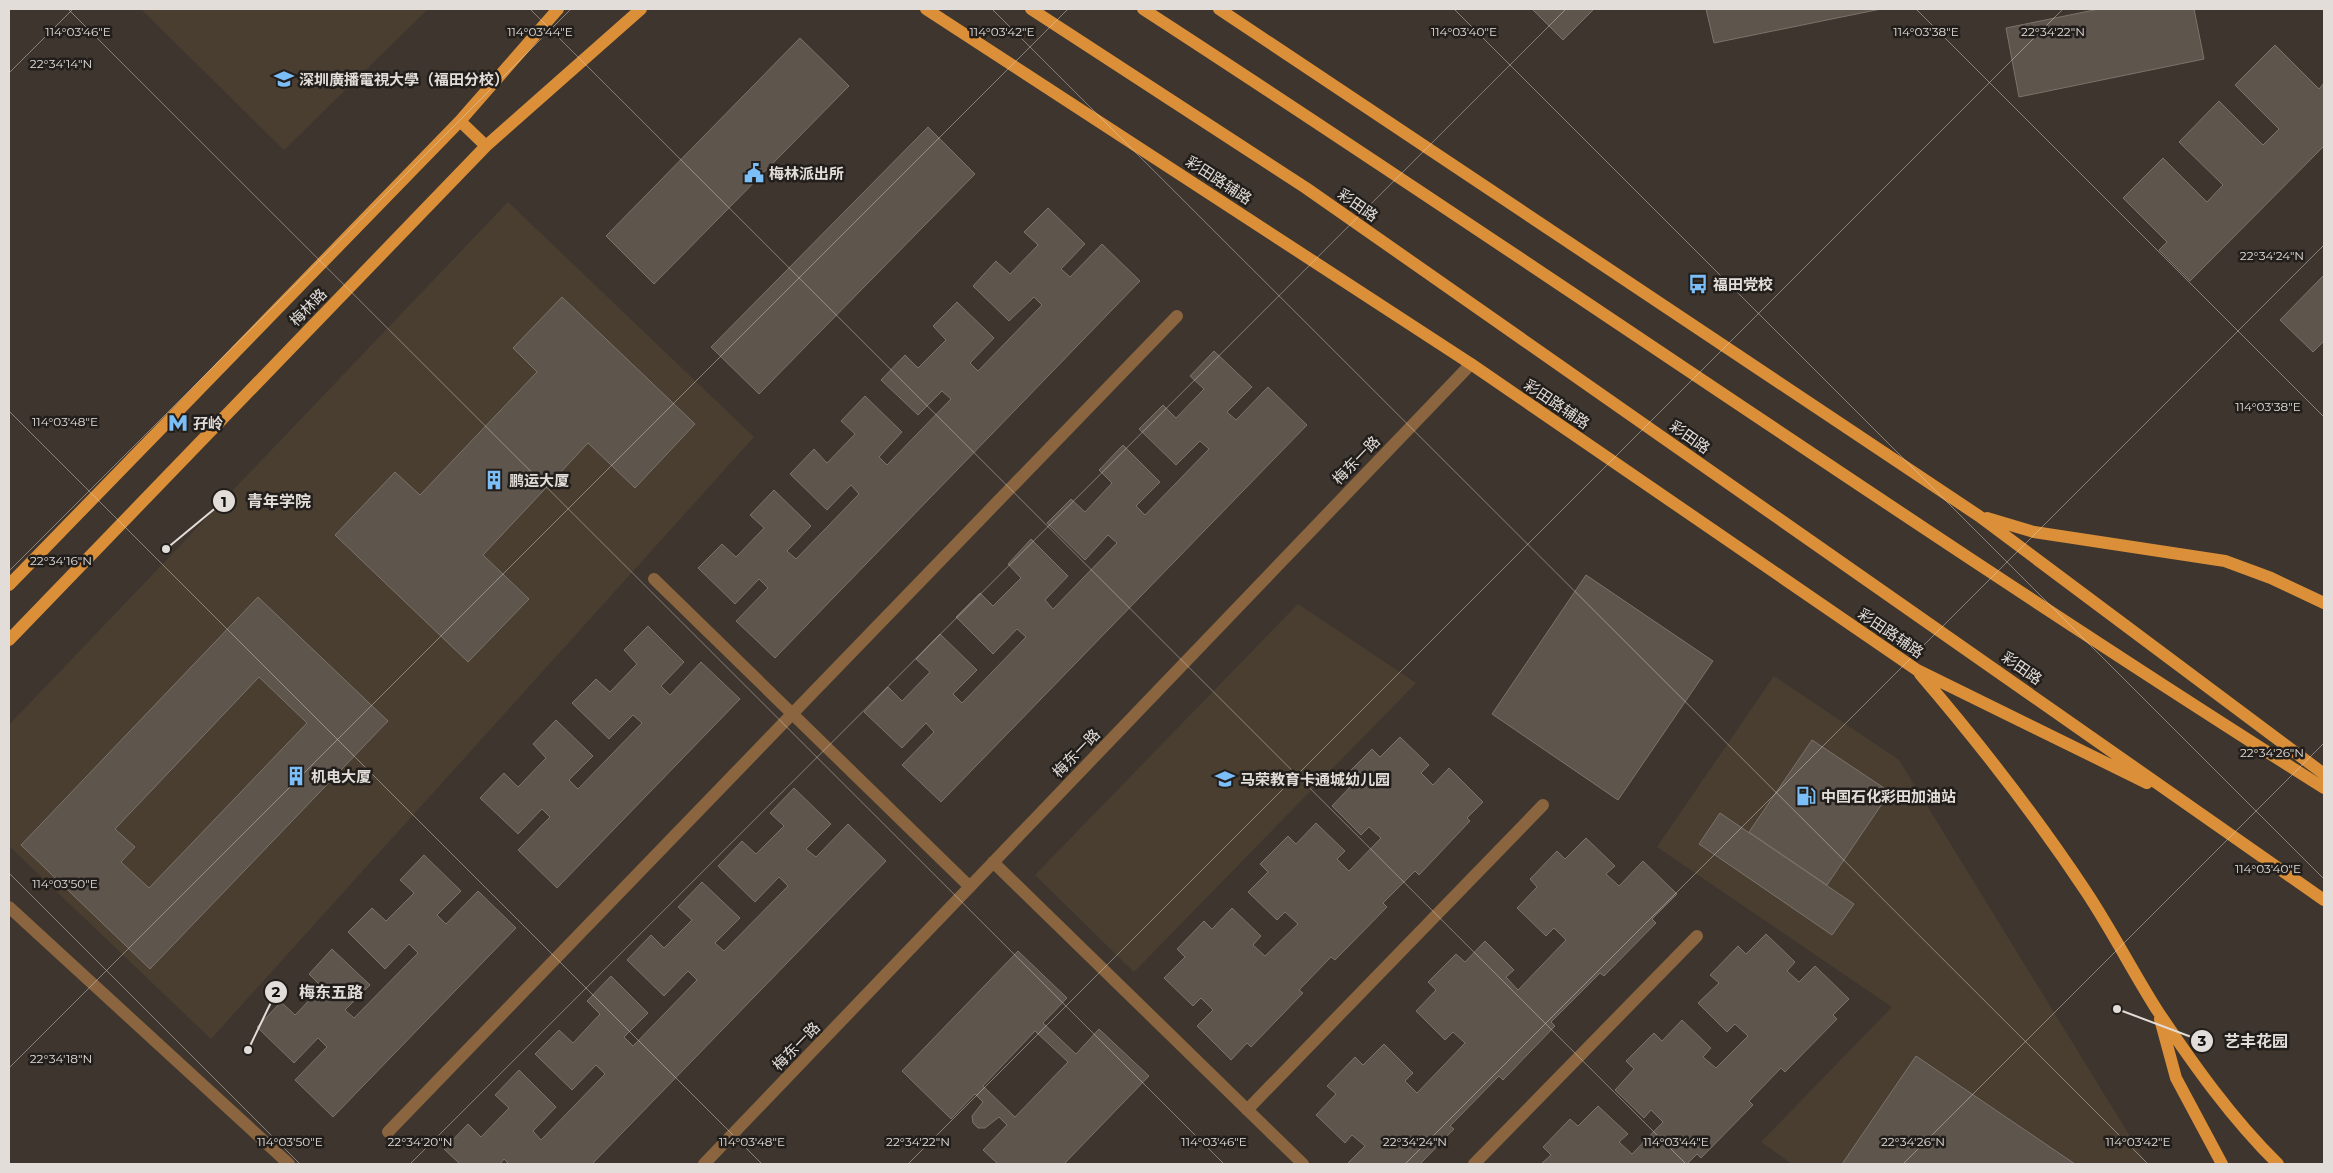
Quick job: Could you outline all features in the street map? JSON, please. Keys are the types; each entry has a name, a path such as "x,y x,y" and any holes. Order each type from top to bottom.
{"main road":[{"name":"梅林路","path":"9,640 486,146 641,9"},
{"name":"彩田路辅路","path":"926,9 1471,364 1917,670 2183,801"},
{"name":"彩田路","path":"1031,9 1306,188 2324,900"},
{"path":"1142,9 1338,136 2130,666 2324,788"},
{"path":"1219,9 1979,516 2324,774"},
{"name":"梅林路","path":"9,585 460,121 555,14"},
{"path":"460,121 486,146"},
{"path":"1979,516 2034,532 2226,561 2271,578 2324,602"},
{"path":"1917,670 1978,741 2019,795 2088,895 2157,1009 2251,1137 2278,1164"},
{"path":"2157,1009 2176,1078 2222,1164"}],"street":[{"path":"388,1132 1177,316"},
{"name":"梅东一路","path":"704,1164 1471,364"},
{"path":"654,580 970,887"},
{"path":"1247,1110 1543,806"},
{"path":"993,862 1303,1164"},
{"path":"9,907 288,1164"},
{"path":"1474,1164 1697,936"}],"shaded area":[{"name":"深圳廣播電視大學（福田分校）","path":"141,9 428,9 284,150"},
{"path":"508,202 754,437 211,1039 9,846 9,725"},
{"name":"马荣教育卡通城幼儿园","path":"1298,604 1416,683 1134,972 1035,875"},
{"path":"1774,676 1899,760 2147,1164 1792,1164 1761,1142 1892,1007 1657,847"}],"building":[{"path":"1532,9 1594,9 1563,40"},
{"path":"1706,9 1881,9 1714,43"},
{"path":"2099,9 2194,9 2204,59 2019,97 2006,28"},
{"path":"800,38 849,86 654,284 606,236"},
{"path":"2275,45 2319,89 2324,83 2324,146 2190,281 2159,250 2167,242 2123,198 2163,158 2207,202 2223,185 2179,142 2219,101 2263,145 2279,129 2235,85"},
{"path":"928,127 975,174 759,394 711,347"},
{"path":"1048,208 1085,244 1061,269 1070,277 1102,244 1140,281 775,658 736,621 768,588 759,579 735,604 698,568 722,544 736,557 764,528 750,515 774,490 811,526 787,551 796,559 859,494 851,485 827,510 790,474 814,449 827,463 855,434 841,421 865,396 902,432 879,457 887,465 951,399 942,391 918,415 881,380 905,355 918,368 946,340 933,326 957,302 994,338 970,363 978,371 1042,305 1034,297 1009,321 973,286 996,261 1010,274 1038,245 1024,232"},
{"path":"2324,275 2324,341 2313,352 2280,320"},
{"name":"鹏运大厦","path":"562,297 695,424 635,488 588,443 483,555 529,599 468,662 335,535 395,472 420,495 537,372 513,348"},
{"path":"1214,351 1252,387 1227,412 1236,420 1268,387 1307,425 941,802 902,765 934,732 926,723 902,748 864,712 888,687 902,701 930,672 916,659 940,634 977,670 953,694 962,703 1026,637 1017,629 993,654 956,617 980,593 993,606 1021,578 1008,564 1031,539 1068,576 1045,600 1053,609 1117,543 1108,535 1085,560 1047,523 1071,499 1085,512 1112,483 1099,470 1123,445 1160,482 1136,506 1145,515 1209,449 1200,441 1176,465 1139,429 1163,405 1176,418 1204,389 1190,376"},
{"path":"1586,575 1713,661 1618,800 1492,714"},
{"name":"机电大厦","path":"258,597 388,721 150,969 21,845","holes":["259,677 307,723 149,888 121,862 135,847 115,829"]},
{"path":"648,626 684,662 661,686 670,695 701,662 740,699 557,888 518,850 550,817 542,809 518,834 480,798 504,773 518,787 546,758 533,744 556,720 593,756 569,780 578,789 642,723 633,715 609,739 572,703 596,679 610,692 637,664 624,650"},
{"path":"1400,737 1429,765 1421,773 1433,785 1449,768 1483,802 1467,818 1470,821 1419,875 1415,871 1383,903 1387,907 1335,960 1331,957 1299,990 1303,993 1251,1047 1247,1043 1231,1060 1197,1026 1213,1010 1201,998 1193,1006 1164,978 1185,957 1177,949 1204,921 1212,929 1232,908 1261,936 1253,945 1265,956 1298,924 1285,912 1277,920 1248,892 1268,872 1260,864 1288,836 1296,844 1316,823 1345,851 1337,859 1349,871 1381,838 1369,827 1361,835 1332,806 1352,785 1344,777 1372,749 1380,757"},
{"path":"1812,740 1890,792 1827,885 1749,832"},
{"path":"794,788 831,824 806,849 816,857 848,824 886,861 592,1164 509,1164 504,1159 500,1164 460,1164 444,1149 468,1124 481,1137 509,1108 495,1095 519,1070 556,1107 533,1131 541,1140 605,1074 596,1065 572,1090 535,1054 559,1030 573,1043 600,1014 587,1001 611,976 648,1013 624,1037 633,1046 697,980 688,971 664,996 627,960 651,935 664,948 692,920 678,907 702,882 740,918 715,943 724,951 788,886 779,877 755,902 718,866 742,841 756,854 784,826 770,813"},
{"path":"1720,813 1854,904 1832,935 1699,844"},
{"path":"1586,838 1615,866 1606,874 1619,886 1643,861 1677,894 1652,919 1656,923 1604,976 1600,973 1551,1022 1555,1026 1503,1080 1499,1076 1450,1126 1454,1129 1420,1164 1347,1164 1365,1146 1352,1135 1345,1143 1316,1115 1336,1094 1327,1086 1355,1057 1363,1065 1384,1044 1413,1073 1405,1081 1417,1093 1465,1043 1453,1032 1445,1040 1416,1011 1436,990 1428,982 1456,954 1465,962 1485,941 1514,970 1506,977 1518,990 1566,940 1554,928 1546,936 1517,908 1537,887 1530,879 1557,851 1565,859"},
{"path":"424,855 461,891 437,915 446,924 478,891 516,928 333,1117 295,1080 327,1047 318,1038 294,1063 257,1027 281,1002 295,1015 322,987 309,974 332,949 370,985 345,1010 354,1018 418,953 409,944 385,969 348,932 372,908 386,921 414,893 400,880"},
{"path":"1766,934 1795,962 1787,971 1799,982 1815,966 1849,999 1833,1015 1837,1019 1785,1072 1781,1068 1749,1101 1753,1105 1701,1158 1697,1154 1687,1164 1541,1164 1551,1155 1543,1147 1570,1119 1578,1126 1598,1106 1628,1134 1619,1142 1632,1154 1663,1122 1651,1110 1644,1118 1615,1090 1634,1069 1626,1061 1654,1033 1662,1041 1682,1020 1711,1048 1703,1057 1716,1068 1748,1036 1735,1024 1727,1032 1698,1003 1719,983 1710,975 1738,946 1746,954"},
{"path":"1018,951 1067,998 1043,1023 1076,1054 1099,1029 1149,1076 1064,1164 998,1164 983,1150 1007,1125 999,1117 985,1128 978,1128 973,1123 972,1116 983,1102 975,1094 951,1119 902,1071","holes":["1035,1031 1068,1062 1015,1117 983,1086"]},
{"path":"1916,1056 2075,1164 1842,1164"}],"place":[{"name":"深圳廣播電視大學（福田分校）","path":"284,79"},
{"name":"梅林派出所","path":"754,173"},
{"name":"福田党校","path":"1698,284"},
{"name":"孖岭","path":"178,423"},
{"name":"鹏运大厦","path":"494,480"},
{"name":"青年学院","path":"166,549"},
{"name":"机电大厦","path":"296,776"},
{"name":"马荣教育卡通城幼儿园","path":"1225,779"},
{"name":"中国石化彩田加油站","path":"1806,796"},
{"name":"艺丰花园","path":"2117,1009"},
{"name":"梅东五路","path":"248,1050"}]}
